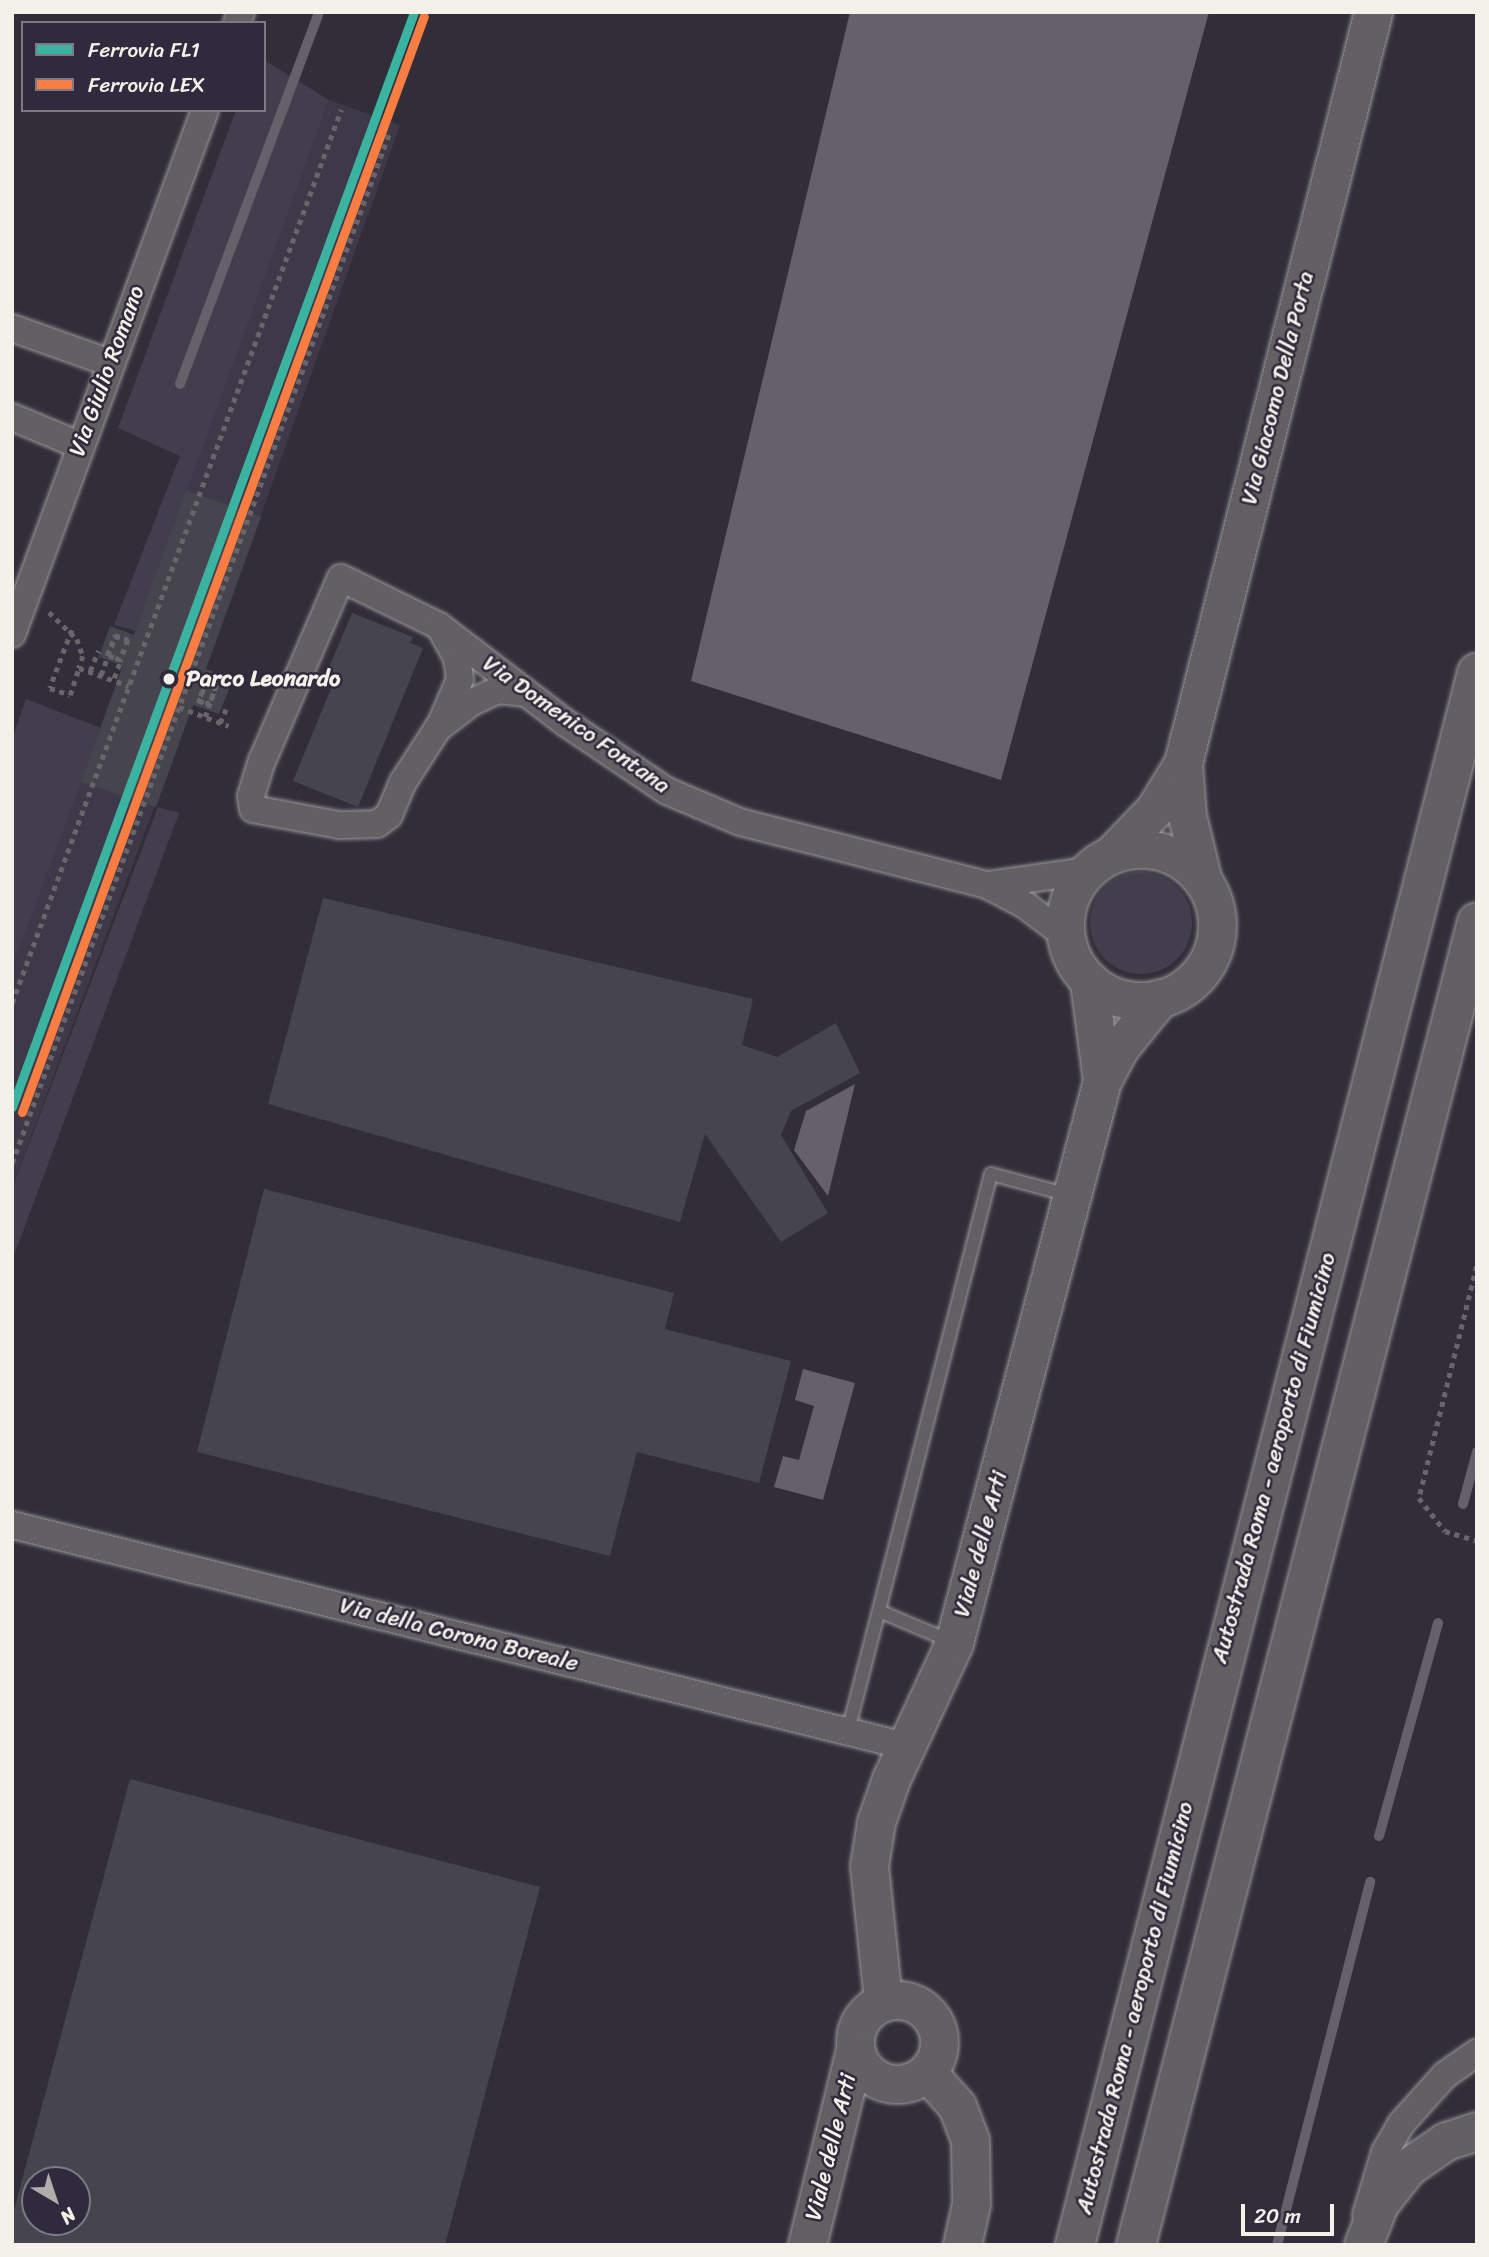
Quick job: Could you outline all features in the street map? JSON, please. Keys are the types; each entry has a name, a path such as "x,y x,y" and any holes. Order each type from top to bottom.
{"highway":[{"name":"Autostrada Roma - aeroporto di Fiumicino","path":"1076,2245 1477,673"},
{"path":"1136,2245 1477,922"}],"street":[{"name":"Via Giacomo Della Porta","path":"1183,763 1187,816 1203,881 1217,917 1209,958 1193,980 1160,998 1118,998 1089,982 1070,955 1065,935 1069,898 1100,862 1155,809 1183,763 1373,12"},
{"name":"Via Giulio Romano","path":"12,634 79,445 204,112"},
{"path":"12,328 110,363"},
{"path":"12,417 79,445"},
{"name":"Via Domenico Fontana","path":"438,728 403,782 389,815 377,824 339,825 253,809 251,796 262,761 341,578 439,626 525,693 667,792 716,812 987,884 1025,905 1065,935"},
{"path":"438,728 460,679 457,658 439,626"},
{"path":"438,728 472,702 499,690 525,693"},
{"name":"Via Giacomo Della Porta","path":"1100,862 1160,851 1185,862 1203,881"},
{"name":"Via Domenico Fontana","path":"987,884 1100,862"},
{"name":"Viale delle Arti","path":"1089,982 1102,1081"},
{"name":"Viale delle Arti","path":"807,2245 863,2015 883,2001 869,1866 883,1800 954,1643 1102,1081 1121,1046 1160,998"},
{"name":"Via della Corona Boreale","path":"12,1525 906,1746"},
{"path":"883,2001 912,2001 933,2020 939,2047 927,2072 957,2106 970,2140 971,2204 962,2245"},
{"name":"Viale delle Arti","path":"855,2050 867,2073 878,2080 904,2084 927,2072"},
{"path":"1363,2245 1373,2183 1401,2124 1445,2075 1477,2053"},
{"path":"1363,2245 1379,2204 1408,2167 1446,2141 1477,2131"}],"lane":[{"path":"848,1731 991,1174 1072,1196"},
{"path":"879,1611 954,1643"}],"path":[{"path":"12,1003 341,110"},
{"path":"12,1163 390,131"},
{"path":"24,602 54,615 72,630 83,656 70,695 50,688 72,630"},
{"path":"101,675 116,636 128,640 120,660 114,658 107,655 114,635 128,640 114,678"},
{"path":"90,671 98,652"},
{"path":"79,668 129,685"},
{"path":"205,717 216,685 206,682"},
{"path":"206,682 216,686 210,704 200,701 206,682"},
{"path":"196,711 206,682"},
{"path":"179,707 229,726"},
{"path":"220,723 226,709"},
{"path":"1477,1266 1419,1498 1445,1531 1477,1541"}],"shaded area":[{"path":"850,12 1209,12 1001,780 691,681"},
{"path":"266,61 329,100 136,631 114,625 180,456 118,428 235,112 266,112"},
{"path":"329,100 400,125 206,669 12,1187 12,969"},
{"path":"26,699 101,728 12,969 12,739"},
{"path":"158,807 179,813 12,1261 12,1188"},
{"path":"1141,872 1161,875 1184,894 1189,903 1192,923 1189,943 1170,966 1161,971 1141,974 1121,971 1098,952 1093,943 1090,923 1093,903 1112,880 1121,875"},
{"path":"855,1084 828,1196 794,1150 806,1111"},
{"path":"803,1369 855,1383 823,1500 774,1487 783,1456 799,1460 814,1406 795,1400"}],"building":[{"path":"186,490 261,517 206,669 233,679 219,714 193,705 156,807 81,782 123,666 99,657 110,626 134,635"},
{"path":"352,613 413,637 410,643 423,648 358,807 293,781 337,674 328,670"},
{"path":"323,898 753,999 742,1045 777,1057 836,1023 860,1073 791,1111 781,1135 828,1213 781,1242 705,1134 680,1222 268,1104"},
{"path":"264,1189 674,1293 665,1329 791,1361 759,1483 637,1452 610,1556 197,1452"},
{"path":"130,1779 540,1887 445,2245 12,2245 12,2217 21,2184 21,2236 91,2236 91,2166 26,2166"}],"waterway":[{"path":"180,384 319,12"},
{"path":"1463,1504 1477,1452"},
{"path":"1379,1836 1438,1623"},
{"path":"1277,2245 1370,1882"}],"rail line":[{"name":"FL1","path":"12,1107 414,12"},
{"name":"LEX","path":"22,1112 424,16"}],"place":[{"name":"Parco Leonardo","path":"169,679"}]}
